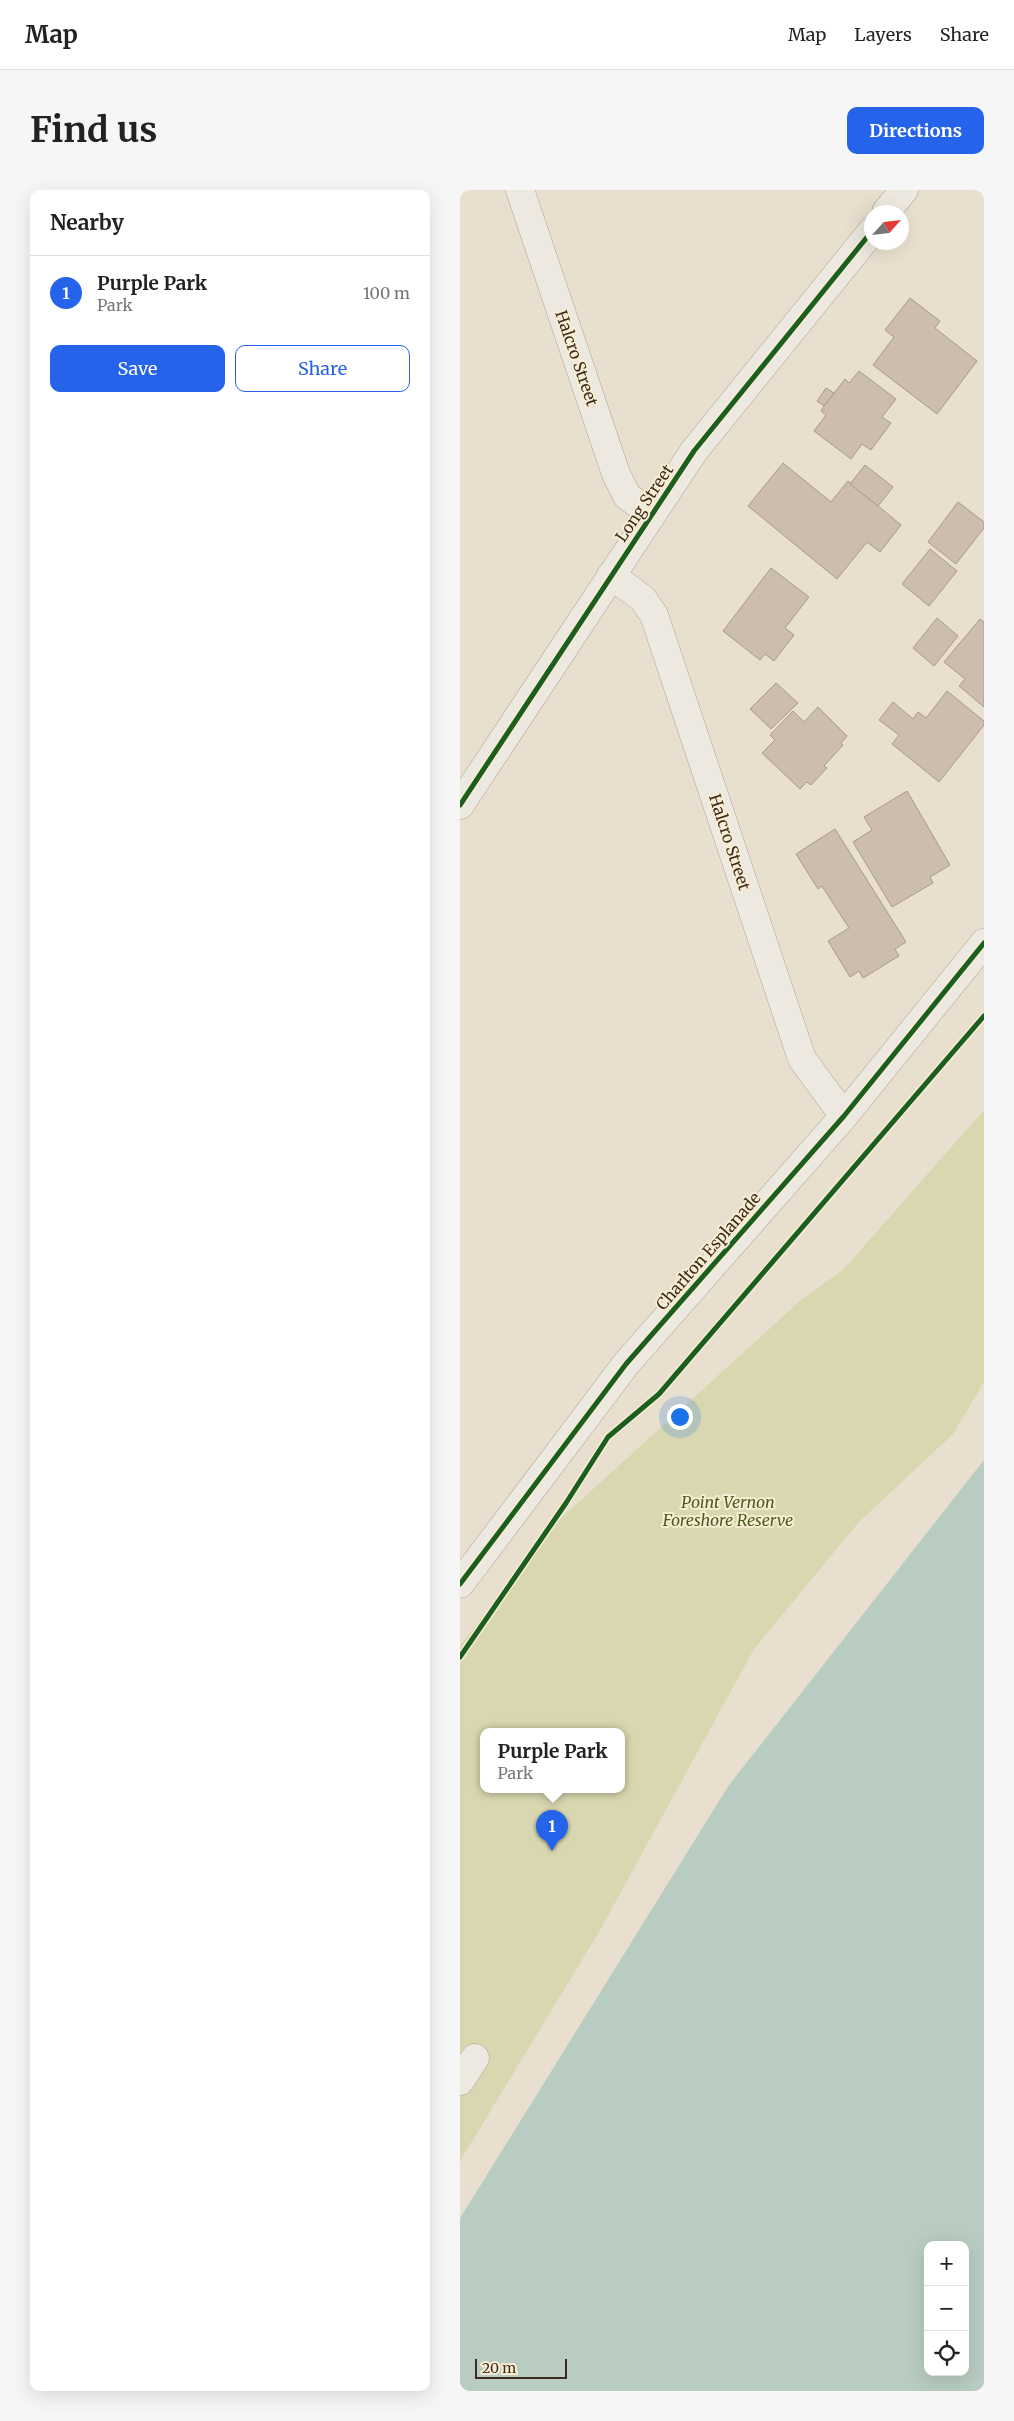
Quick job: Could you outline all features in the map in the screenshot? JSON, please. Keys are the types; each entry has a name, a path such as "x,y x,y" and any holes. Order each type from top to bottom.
{"street":[{"name":"Halcro Street","path":"520,190 616,474 627,496 652,514"},
{"path":"892,205 904,190"},
{"name":"Long Street","path":"460,805 694,451 864,241"},
{"name":"Halcro Street","path":"611,575 643,599 654,614 802,1059 844,1116"},
{"name":"Charlton Esplanade","path":"460,1584 626,1364 844,1116 984,943"},
{"path":"460,2081 475,2058"}],"green space":[{"name":"Point Vernon Foreshore Reserve","path":"984,1110 984,1382 953,1434 859,1522 754,1649 599,1932 460,2161 460,1646 547,1531 801,1300 843,1270"}],"shaded area":[{"path":"984,1460 984,2391 460,2391 460,2219 729,1785"}],"building":[{"path":"910,298 940,321 935,328 977,361 937,414 873,365 894,337 885,330"},
{"path":"859,371 896,399 882,417 891,423 871,450 862,444 851,459 814,431 826,415 821,411 824,406 845,379 849,383"},
{"path":"826,388 834,393 824,406 817,401"},
{"path":"783,463 831,502 848,481 901,525 880,552 867,542 837,579 748,506"},
{"path":"865,465 893,487 878,506 850,484"},
{"path":"958,502 984,522 984,528 956,564 928,542"},
{"path":"930,549 957,571 929,606 902,584"},
{"path":"771,568 809,597 785,628 794,635 774,661 765,654 760,660 723,631"},
{"path":"937,618 958,636 934,666 913,648"},
{"path":"980,619 984,622 984,707 959,686 965,679 944,662"},
{"path":"776,683 798,703 771,729 750,709"},
{"path":"947,691 984,721 984,725 939,782 892,744 899,735 879,720 893,702 913,719 918,712 926,718"},
{"path":"818,707 847,736 841,743 843,745 824,766 827,768 811,785 807,782 800,789 762,753 775,740 770,735 793,711 804,722"},
{"path":"907,791 950,865 930,877 933,883 892,907 853,842 872,830 864,817"},
{"path":"835,829 906,942 895,949 899,956 863,978 859,971 850,977 828,941 849,928 822,886 818,889 796,854"}],"cycle path":[{"path":"460,805 694,451 864,241"},
{"path":"460,1584 626,1364 844,1116 984,943"},
{"path":"460,1657 566,1503 608,1437 659,1394 984,1016"}],"place":[{"name":"Purple Park","path":"552,1851"}]}
